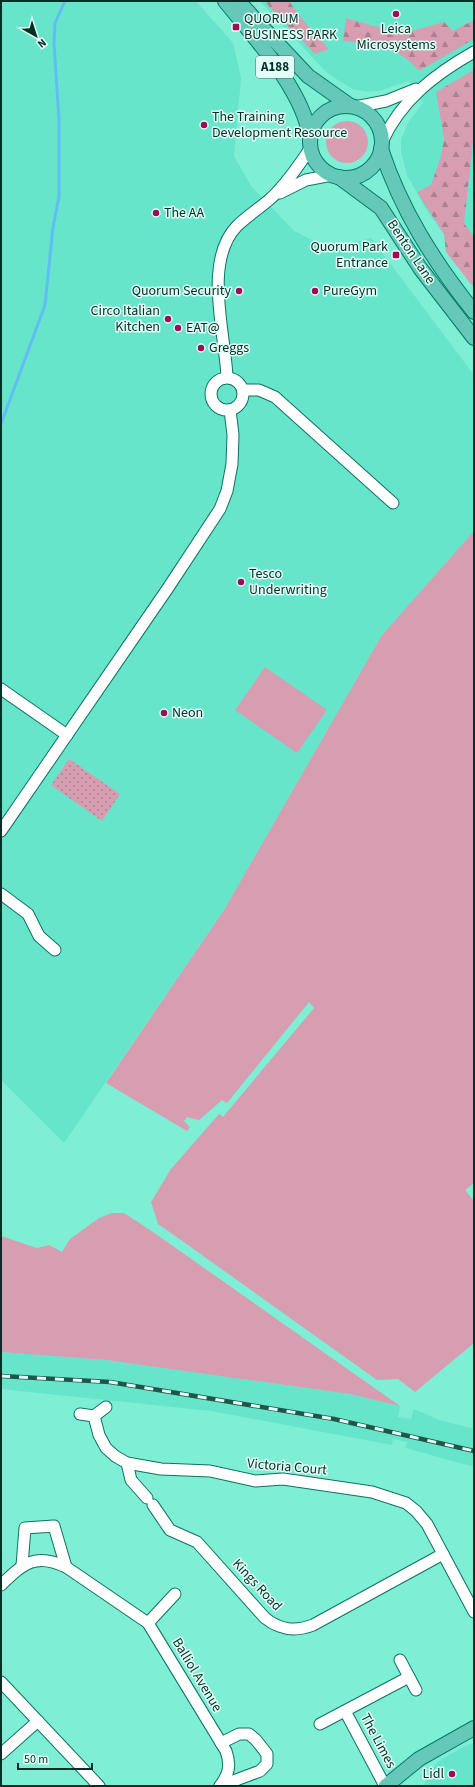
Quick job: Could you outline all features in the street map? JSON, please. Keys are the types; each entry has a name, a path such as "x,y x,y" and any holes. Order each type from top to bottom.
{"main road":[{"name":"A188","path":"225,1 292,91 305,116 310,144 320,167 335,176"},
{"name":"A188","path":"238,1 308,76 352,106 367,113 375,122 380,131 381,145"},
{"path":"310,144 315,124 325,113 334,108 352,106"},
{"path":"335,176 356,176 367,171 376,161 381,145"},
{"name":"Benton Lane","path":"381,145 395,187 419,234 440,267 474,312"},
{"name":"Benton Lane","path":"335,176 372,200 385,213 420,268 474,338"},
{"path":"386,1786 419,1759 474,1728"}],"street":[{"path":"352,106 386,101 422,86 474,52"},
{"path":"381,145 392,121 422,86"},
{"path":"227,377 219,292 218,268 221,252 227,239 237,226 271,198 294,172 310,144"},
{"path":"271,198 306,180 335,176"},
{"path":"227,377 238,382 243,390 240,403 230,410 224,410 216,406 210,393 215,382 227,377"},
{"path":"243,390 259,390 275,398 393,503"},
{"path":"1,832 168,588 220,509 227,491 232,464 233,435 230,410"},
{"path":"1,689 67,735"},
{"path":"1,894 28,914 39,936 55,950"},
{"path":"80,1414 94,1416 106,1407"},
{"name":"Victoria Court","path":"94,1416 99,1435 106,1448 115,1456 127,1463 161,1469 210,1471 255,1481 283,1478 372,1492 406,1504 416,1511 427,1524 473,1607"},
{"name":"Kings Road","path":"127,1463 131,1480 150,1502 170,1530 197,1542 265,1618 273,1624 289,1629 304,1628 313,1625 443,1554"},
{"path":"22,1565 25,1528 54,1526 66,1567"},
{"name":"Balliol Avenue","path":"1,1585 22,1565 38,1560 53,1560 66,1567 148,1623 221,1743 229,1761 229,1771 220,1786 260,1771 267,1764 267,1754 249,1734 239,1734 221,1743"},
{"path":"148,1623 175,1594"},
{"path":"400,1660 416,1690"},
{"name":"The Limes","path":"320,1724 409,1677"},
{"path":"1,1682 98,1786"},
{"name":"The Limes","path":"345,1711 386,1786"},
{"path":"1,1754 38,1721"}],"shaded area":[{"name":"QUORUM BUSINESS PARK","path":"1,1 196,1 233,43 241,78 234,156 251,186 294,231 320,244 345,246 371,238 474,375 474,531 382,635 224,910 64,1143 1,1080"},
{"path":"260,1 474,1 474,267 446,252 444,234 427,211 407,175 401,151 401,140 409,121 423,103 409,81 379,91 367,92 353,89 326,72"},
{"path":"1,1352 106,1360 350,1394 400,1406 398,1417 411,1419 414,1409 439,1420 474,1429 474,1467 406,1448 407,1442 393,1439 392,1445 211,1411 1,1389"},
{"name":"Lidl","path":"474,1743 474,1786 423,1786 437,1762 463,1747"}],"green space":[{"path":"264,1 289,1 302,19 329,49 315,54"},
{"path":"346,18 401,34 444,22 453,31 474,20 474,39 419,71 403,56 394,51 365,43 343,41"},
{"path":"474,70 474,133 464,223 474,237 474,288 446,252 444,234 417,192 431,185 441,156 444,138 436,92"},
{"path":"343,121 351,121 359,124 365,130 368,142 365,154 359,160 351,163 343,163 335,160 329,154 326,146 326,138 329,130 335,124"},
{"path":"474,531 474,1183 465,1190 474,1201 474,1343 415,1392 398,1379 377,1380 158,1224 151,1202 171,1169 219,1114 223,1117 314,1008 309,1002 227,1103 222,1100 199,1120 187,1117 184,1121 190,1127 187,1131 106,1083 224,910 382,635"},
{"path":"265,667 327,710 297,753 235,710"},
{"path":"69,759 120,794 102,821 51,785"},
{"path":"112,1213 124,1213 153,1232 400,1406 350,1394 106,1360 1,1352 1,1236 37,1248 49,1245 62,1252 70,1239 99,1218"}],"waterway":[{"path":"1,424 45,305 53,227 59,197 59,119 54,43 55,23 65,1"}],"railway":[{"path":"1,1376 110,1382 334,1419 474,1451"}],"place":[{"name":"Leica Microsystems","path":"396,14"},
{"name":"QUORUM BUSINESS PARK","path":"236,27"},
{"name":"The Training Development Resource","path":"204,125"},
{"name":"The AA","path":"156,213"},
{"name":"Quorum Park Entrance","path":"396,255"},
{"name":"Quorum Security","path":"239,291"},
{"name":"PureGym","path":"315,291"},
{"name":"Circo Italian Kitchen","path":"168,319"},
{"name":"EAT@","path":"178,328"},
{"name":"Greggs","path":"201,348"},
{"name":"Tesco Underwriting","path":"241,582"},
{"name":"Neon","path":"164,713"},
{"name":"Lidl","path":"452,1774"}]}
